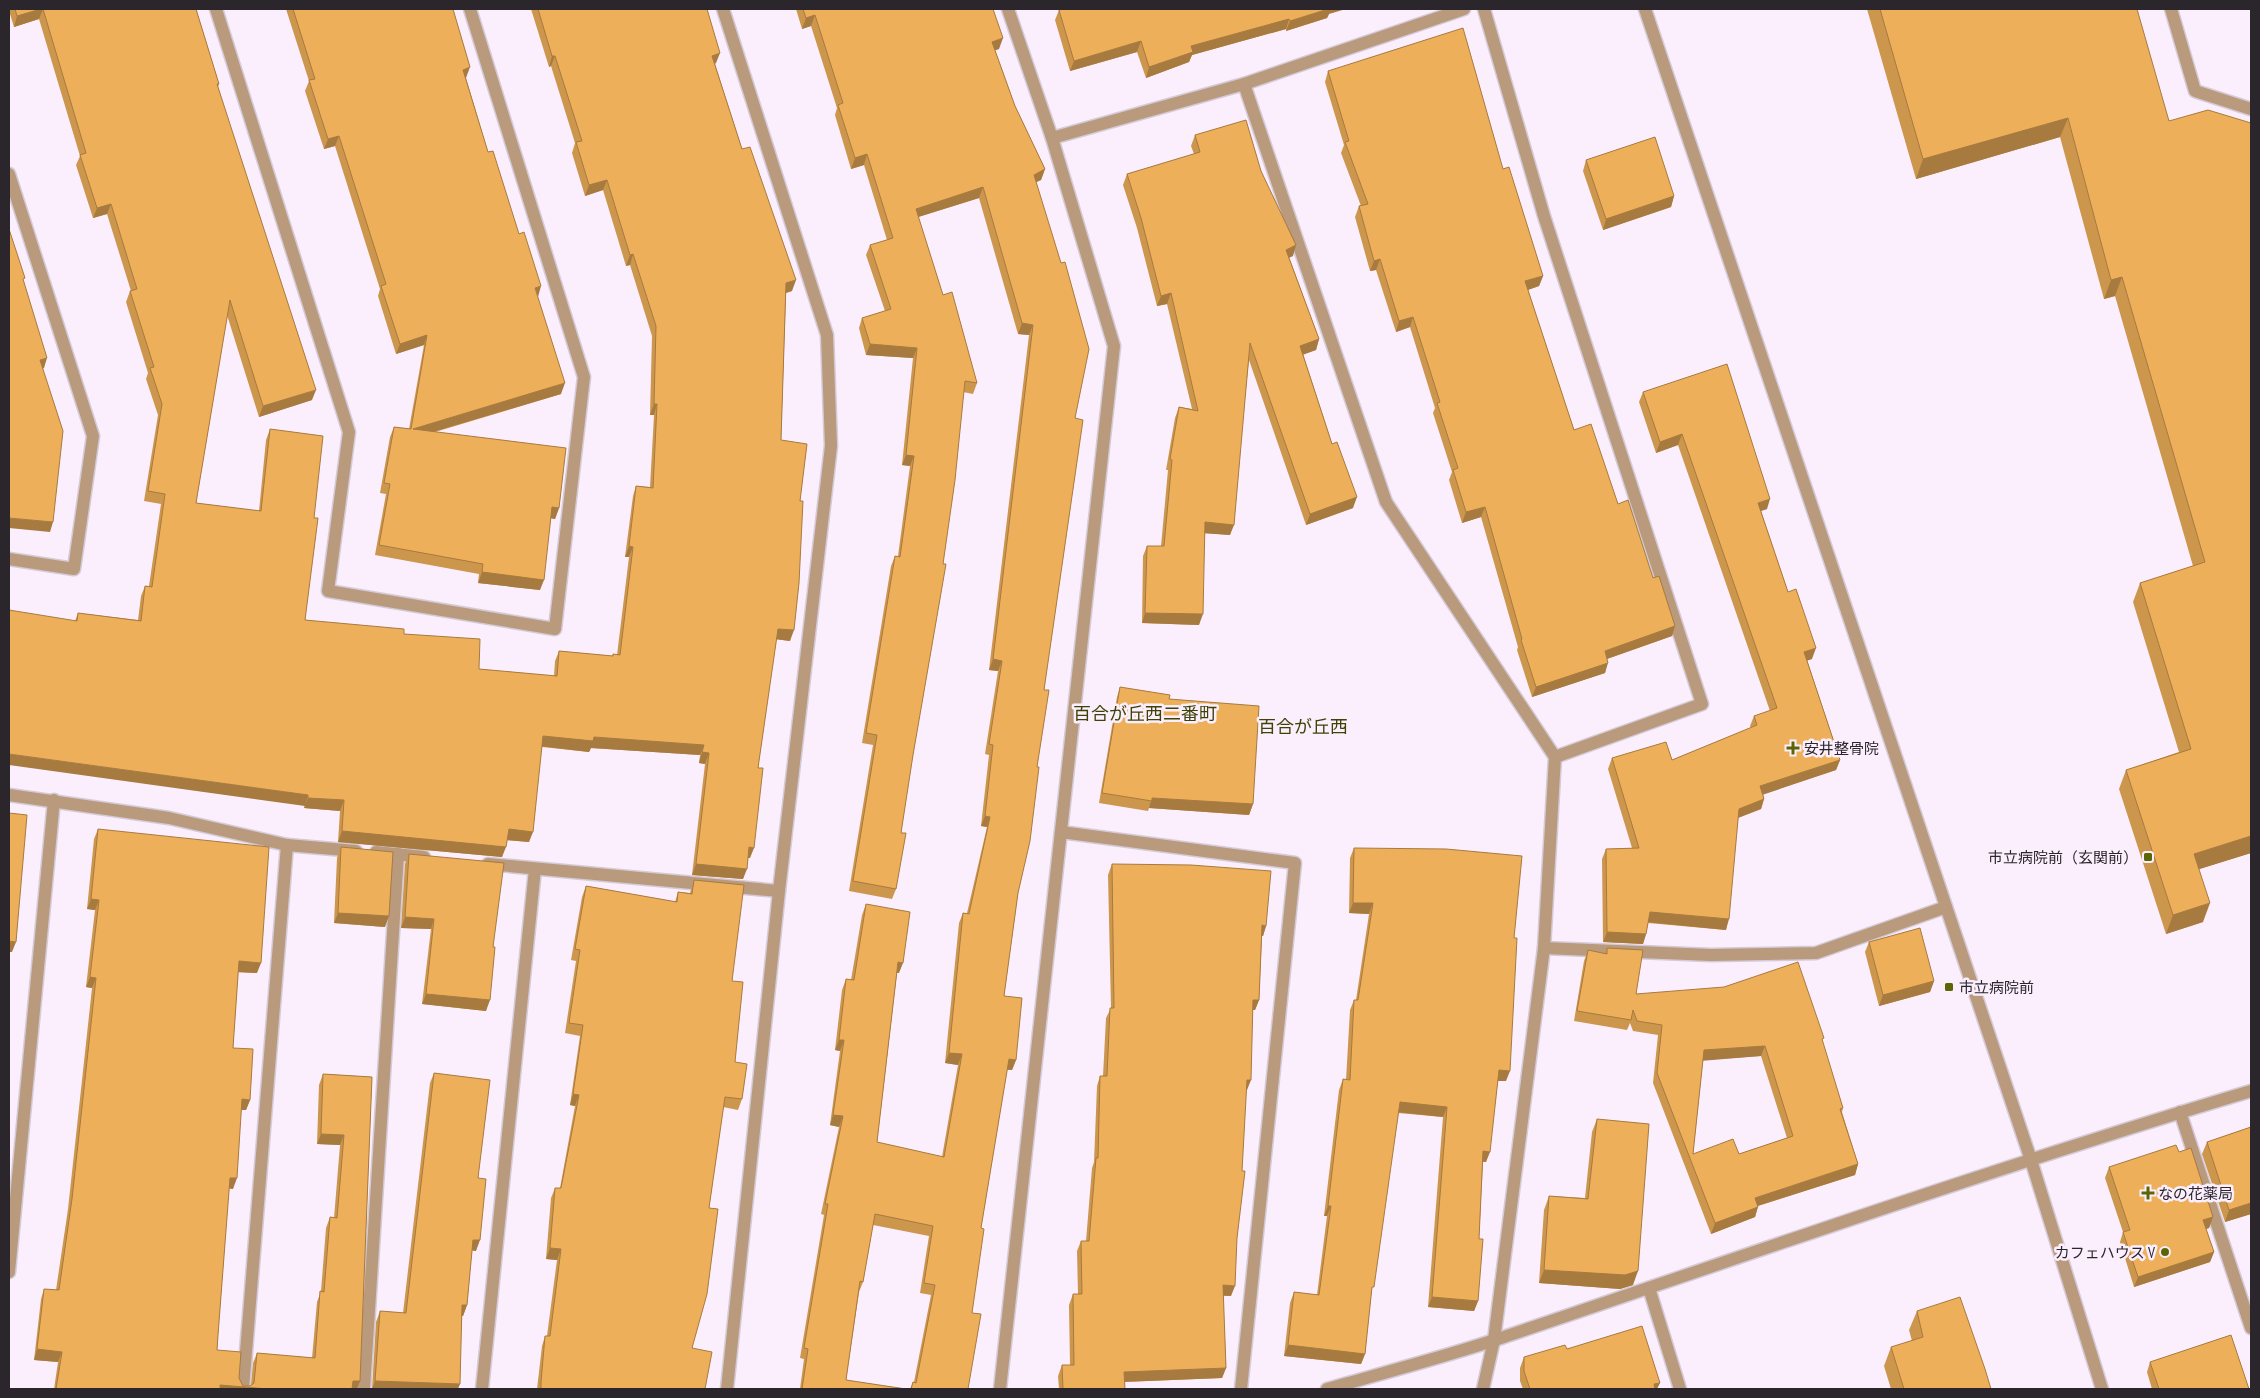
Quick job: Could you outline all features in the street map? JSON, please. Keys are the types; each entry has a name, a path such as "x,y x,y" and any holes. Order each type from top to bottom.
{"street":[{"path":"216,9 349,432 328,591 555,629 584,377 470,9"},
{"path":"723,9 827,335 831,446 779,891 727,1389"},
{"path":"1000,1389 1114,346 1052,138 1008,9"},
{"path":"1052,138 1244,84 1464,9"},
{"path":"1484,9 1544,216 1702,704 1555,758"},
{"path":"1645,9 2031,1160 2102,1389"},
{"path":"2171,9 2195,91 2251,109"},
{"path":"1244,84 1386,502 1555,758 1544,948 1494,1340 1483,1389"},
{"path":"9,174 93,436 74,569 9,559"},
{"path":"9,795 168,818 287,844 437,859"},
{"path":"9,1272 54,800"},
{"path":"1061,832 1294,863 1241,1389"},
{"path":"244,1389 287,844"},
{"path":"364,1389 398,854"},
{"path":"476,863 779,891"},
{"path":"482,1389 535,869"},
{"path":"1544,948 1711,955 1816,953 1946,907"},
{"path":"1327,1389 1494,1340 1571,1312 1649,1288 2031,1160 2251,1090"},
{"path":"2180,1112 2251,1328"},
{"path":"1649,1288 1680,1389"}],"building":[{"path":"15,9 41,9 17,16"},
{"path":"43,9 196,9 219,84 217,84 316,390 263,406 230,300 196,503 261,511 270,429 323,436 314,518 318,518 305,620 404,629 404,634 480,639 479,669 557,676 559,651 620,655 633,547 629,546 636,486 653,488 657,404 654,404 656,326 633,254 630,255 607,180 589,185 576,142 582,141 555,56 552,56 538,9 707,9 720,53 712,56 742,149 750,147 796,280 786,283 781,440 807,444 800,501 803,501 799,583 794,630 778,629 758,768 763,768 754,848 749,847 747,869 696,864 709,753 702,752 704,745 594,737 593,741 543,736 533,832 509,829 506,847 342,831 344,800 308,798 308,795 9,754 9,610 77,621 78,613 141,621 145,586 152,587 165,494 148,491 162,404 150,368 154,367 130,291 137,289 111,204 97,208 80,155 86,153"},
{"path":"293,9 453,9 470,67 463,70 488,152 493,151 519,234 524,232 541,286 535,288 565,383 413,429 566,448 559,508 552,507 544,580 482,572 483,564 379,545 390,484 384,483 394,427 411,429 427,335 400,344 381,286 386,284 339,136 328,139 309,80 315,79"},
{"path":"803,9 993,9 1003,38 992,42 1015,106 1045,169 1034,175 1061,263 1065,262 1089,349 1075,418 1083,420 1044,690 1049,690 1037,767 1039,767 1030,841 1018,893 1004,996 1022,998 1016,1060 1009,1059 981,1228 984,1229 972,1313 981,1314 968,1389 911,1389 913,1382 916,1383 935,1285 924,1283 933,1226 875,1214 863,1282 860,1281 846,1380 906,1389 802,1389 808,1349 804,1348 828,1204 825,1204 843,1116 833,1115 844,1040 839,1040 846,979 854,980 866,904 910,912 903,963 898,962 877,1142 944,1157 962,1054 949,1053 963,913 969,914 990,817 985,816 993,745 989,744 1002,661 993,659 1033,325 1022,323 983,187 916,209 943,295 952,292 977,383 965,381 955,480 943,564 946,564 901,833 906,833 896,889 853,881 877,735 866,733 895,556 900,557 914,456 906,455 917,348 870,344 862,318 891,309 870,245 893,238 867,154 855,158 838,105 843,103 815,15 806,18"},
{"path":"1328,9 1290,21 1289,19 1191,46 1193,52 1149,67 1141,41 1074,61 1059,10"},
{"path":"1880,9 2137,9 2169,121 2208,110 2251,123 2251,836 2194,854 2210,903 2173,915 2126,770 2191,749 2140,583 2205,562 2122,277 2111,280 2068,118 1923,159"},
{"path":"1463,28 1503,169 1509,167 1543,276 1525,281 1574,430 1591,424 1618,504 1628,500 1653,578 1659,576 1675,626 1605,651 1608,663 1536,687 1521,640 1485,507 1466,512 1453,470 1458,468 1437,403 1440,402 1413,317 1399,321 1380,259 1374,261 1359,206 1368,204 1345,142 1349,141 1328,71"},
{"path":"1246,120 1261,171 1296,245 1286,250 1319,339 1300,346 1332,444 1337,442 1357,497 1310,514 1250,343 1234,525 1205,522 1203,614 1145,613 1147,546 1164,546 1172,460 1170,459 1179,407 1198,411 1171,293 1161,296 1141,218 1127,174 1200,152 1195,135"},
{"path":"1655,137 1674,196 1606,219 1586,160"},
{"path":"9,229 25,278 23,279 47,358 40,360 63,431 53,522 9,518"},
{"path":"1727,364 1770,499 1758,503 1788,592 1796,589 1816,648 1804,652 1840,760 1760,786 1764,799 1739,809 1729,919 1650,912 1646,934 1607,932 1606,849 1639,848 1612,758 1666,742 1672,760 1757,725 1754,716 1777,708 1682,434 1660,442 1643,392"},
{"path":"1120,687 1170,695 1169,699 1259,706 1253,804 1152,798 1152,801 1102,793"},
{"path":"9,813 27,815 16,942 9,941"},
{"path":"98,829 269,847 261,963 239,961 233,1048 253,1049 250,1100 242,1099 237,1178 230,1178 217,1350 241,1352 239,1378 243,1386 250,1386 254,1383 257,1353 315,1358 320,1291 324,1292 330,1217 337,1218 344,1135 321,1134 323,1074 372,1077 360,1381 353,1381 352,1389 268,1389 220,1385 220,1389 56,1389 62,1352 37,1349 44,1289 59,1290 72,1199 96,978 90,977 99,900 91,899"},
{"path":"341,847 393,852 389,916 338,913"},
{"path":"1354,848 1446,849 1522,856 1514,938 1517,938 1510,1071 1499,1070 1490,1152 1483,1151 1479,1239 1483,1239 1478,1301 1432,1297 1447,1107 1400,1102 1374,1287 1372,1287 1365,1354 1288,1345 1294,1292 1319,1295 1331,1206 1328,1206 1343,1079 1350,1080 1354,1000 1358,1000 1373,903 1353,903"},
{"path":"409,854 504,863 493,947 495,947 490,1000 426,994 434,919 405,917"},
{"path":"1112,864 1191,865 1271,871 1266,926 1262,925 1259,1000 1253,1000 1251,1080 1247,1080 1242,1171 1245,1171 1237,1238 1235,1286 1223,1285 1226,1368 1124,1372 1125,1389 1063,1389 1062,1365 1074,1365 1073,1294 1082,1294 1081,1241 1089,1241 1096,1158 1098,1158 1100,1076 1107,1076 1110,1008 1114,1008"},
{"path":"694,880 744,885 732,981 743,982 735,1062 747,1064 742,1099 725,1097 709,1208 718,1209 707,1294 692,1348 712,1352 705,1389 541,1389 545,1336 550,1336 561,1249 550,1248 555,1188 561,1188 579,1095 573,1094 583,1025 569,1023 580,950 575,949 586,886 677,902 678,892 692,894"},
{"path":"1920,928 1934,981 1883,995 1869,942"},
{"path":"1607,948 1643,950 1636,994 1724,987 1798,962 1824,1038 1822,1039 1843,1108 1840,1109 1858,1164 1755,1198 1758,1207 1715,1223 1657,1073 1662,1025 1637,1021 1633,1010 1631,1020 1577,1011 1588,950 1607,954","holes":["1765,1046 1793,1136 1739,1154 1733,1139 1693,1154 1704,1050"]},
{"path":"434,1073 490,1080 478,1178 486,1179 480,1240 473,1240 467,1305 462,1305 460,1384 375,1381 380,1311 406,1313"},
{"path":"1597,1119 1649,1124 1638,1271 1625,1275 1544,1270 1549,1196 1588,1199"},
{"path":"2251,1127 2251,1203 2229,1210 2207,1142"},
{"path":"2176,1145 2179,1152 2191,1148 2213,1217 2203,1220 2214,1252 2138,1277 2123,1232 2130,1230 2109,1167"},
{"path":"1960,1297 1991,1389 1904,1389 1891,1347 1923,1337 1917,1311"},
{"path":"1642,1326 1660,1383 1654,1384 1655,1389 1530,1389 1524,1371 1524,1357 1565,1345 1567,1349"},
{"path":"2231,1335 2249,1389 2159,1389 2150,1362"}],"place":[{"name":"安井整骨院","path":"1793,748"},
{"name":"市立病院前（玄関前）","path":"2148,857"},
{"name":"市立病院前","path":"1949,987"},
{"name":"なの花薬局","path":"2148,1193"},
{"name":"カフェハウス V","path":"2165,1252"}],"district":[{"name":"百合が丘西二番町","path":"1145,713"},
{"name":"百合が丘西","path":"1303,726"}]}
